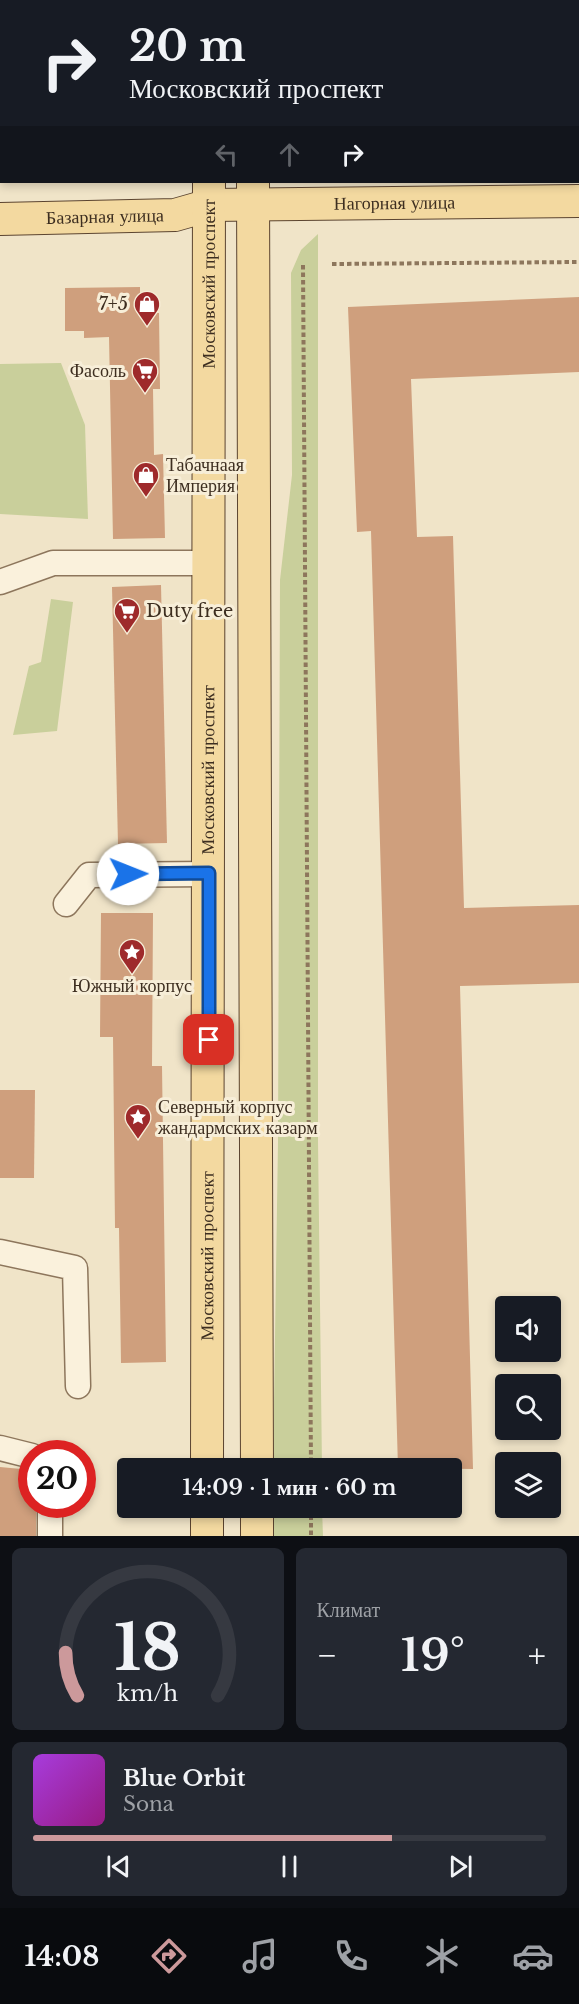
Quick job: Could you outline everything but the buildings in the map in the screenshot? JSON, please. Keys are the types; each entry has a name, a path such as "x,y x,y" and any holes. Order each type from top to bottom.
{"main road":[{"name":"Нагорная улица","path":"209,193 516,192 579,201"},
{"name":"Базарная улица","path":"0,219 176,215 209,193"},
{"name":"Московский проспект","path":"207,1458 209,193"},
{"path":"253,193 257,1458"},
{"path":"207,1518 207,1536"},
{"path":"257,1518 257,1536"}],"lane":[{"path":"0,582 53,563 209,563"},
{"path":"66,904 89,875 209,873"},
{"path":"0,1252 75,1268 78,1386"},
{"path":"0,1448 18,1452"},
{"path":"50,1518 50,1536"}],"path":[{"path":"332,264 579,262"},
{"path":"303,264 311,1458"},
{"path":"311,1518 311,1536"}],"green space":[{"path":"318,234 318,1141 322,1458 273,1458 278,1142 280,580 292,475 291,273 301,250"},
{"path":"61,363 85,425 88,519 0,514 0,364"},
{"path":"51,599 73,602 57,731 13,735 29,666 41,662"},
{"path":"273,1518 322,1518 323,1536 273,1536"}],"place":[{"name":"7+5","path":"147,327"},
{"name":"Фасоль","path":"145,394"},
{"name":"Табачнаая Империя","path":"146,498"},
{"name":"Duty free","path":"127,634"},
{"name":"Южный корпус","path":"132,975"},
{"name":"Северный корпус жандармских казарм","path":"138,1140"}],"route":[{"path":"128,874 209,873 209,1040"}]}
